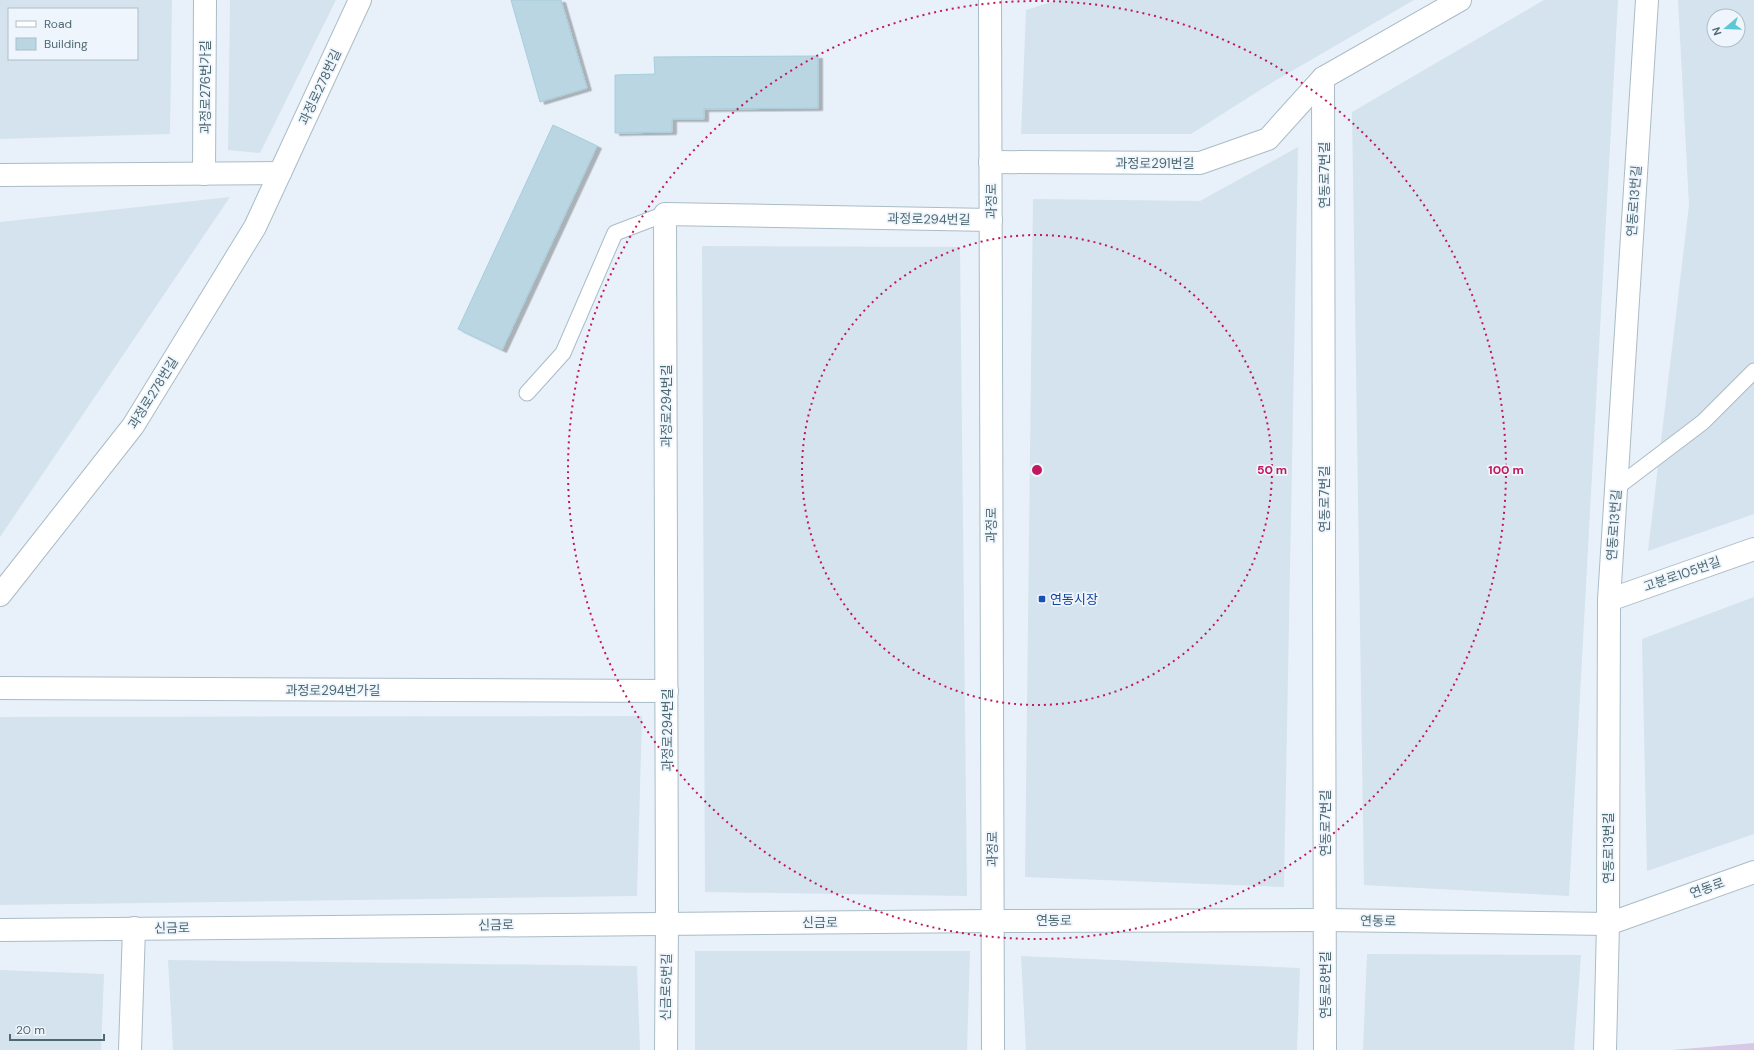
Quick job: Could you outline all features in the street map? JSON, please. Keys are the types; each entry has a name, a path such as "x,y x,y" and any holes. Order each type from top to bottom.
{"street":[{"name":"과정로276번가길","path":"204,174 206,0"},
{"name":"과정로278번길","path":"0,595 133,426 255,227 360,0"},
{"name":"과정로","path":"990,0 993,1050"},
{"name":"과정로291번길","path":"990,162 1200,163 1268,139 1324,78 1460,0"},
{"name":"연동로13번길","path":"1605,1050 1608,924 1609,600 1647,0"},
{"name":"연동로7번길","path":"1324,78 1325,920"},
{"path":"0,175 280,173"},
{"name":"과정로294번길","path":"667,923 665,214 991,220"},
{"name":"고분로105번길","path":"1609,600 1754,549"},
{"name":"과정로294번가길","path":"0,688 666,691"},
{"name":"연동로","path":"992,920 1325,920 1608,924 1754,872"},
{"name":"신금로","path":"0,930 992,920"},
{"name":"연동로8번길","path":"1325,920 1325,1050"},
{"name":"신금로5번길","path":"666,1050 667,923"},
{"path":"130,1050 134,928"}],"lane":[{"path":"527,393 563,353 614,233 665,214"},
{"path":"1616,488 1703,422 1754,371"}],"shaded area":[{"path":"0,0 172,0 170,134 0,139"},
{"path":"230,0 336,0 260,153 228,150"},
{"path":"1058,0 1414,0 1268,85 1191,134 1021,134 1026,10"},
{"path":"1544,0 1618,0 1569,896 1364,885 1352,112"},
{"path":"1678,0 1754,0 1754,514 1648,551 1689,205"},
{"path":"1298,147 1284,887 1025,877 1033,199 1200,201"},
{"path":"230,197 0,537 0,222"},
{"path":"702,246 960,247 967,896 705,892"},
{"path":"1754,597 1754,834 1647,871 1642,639"},
{"path":"642,716 637,896 0,905 0,717"},
{"path":"695,951 970,951 967,1050 695,1050"},
{"path":"1367,954 1581,955 1574,1050 1363,1050"},
{"path":"1021,956 1300,968 1297,1050 1026,1050"},
{"path":"168,960 637,966 640,1050 173,1050"},
{"path":"0,970 104,974 101,1050 0,1050"},
{"path":"1754,1043 1754,1050 1672,1050"}],"building":[{"path":"511,0 561,0 587,88 540,102"},
{"path":"818,56 818,108 704,109 704,119 672,119 672,132 615,133 615,75 655,74 654,57"},
{"path":"553,125 597,146 502,350 458,329"}],"place":[{"name":"연동시장","path":"1042,599"}]}
